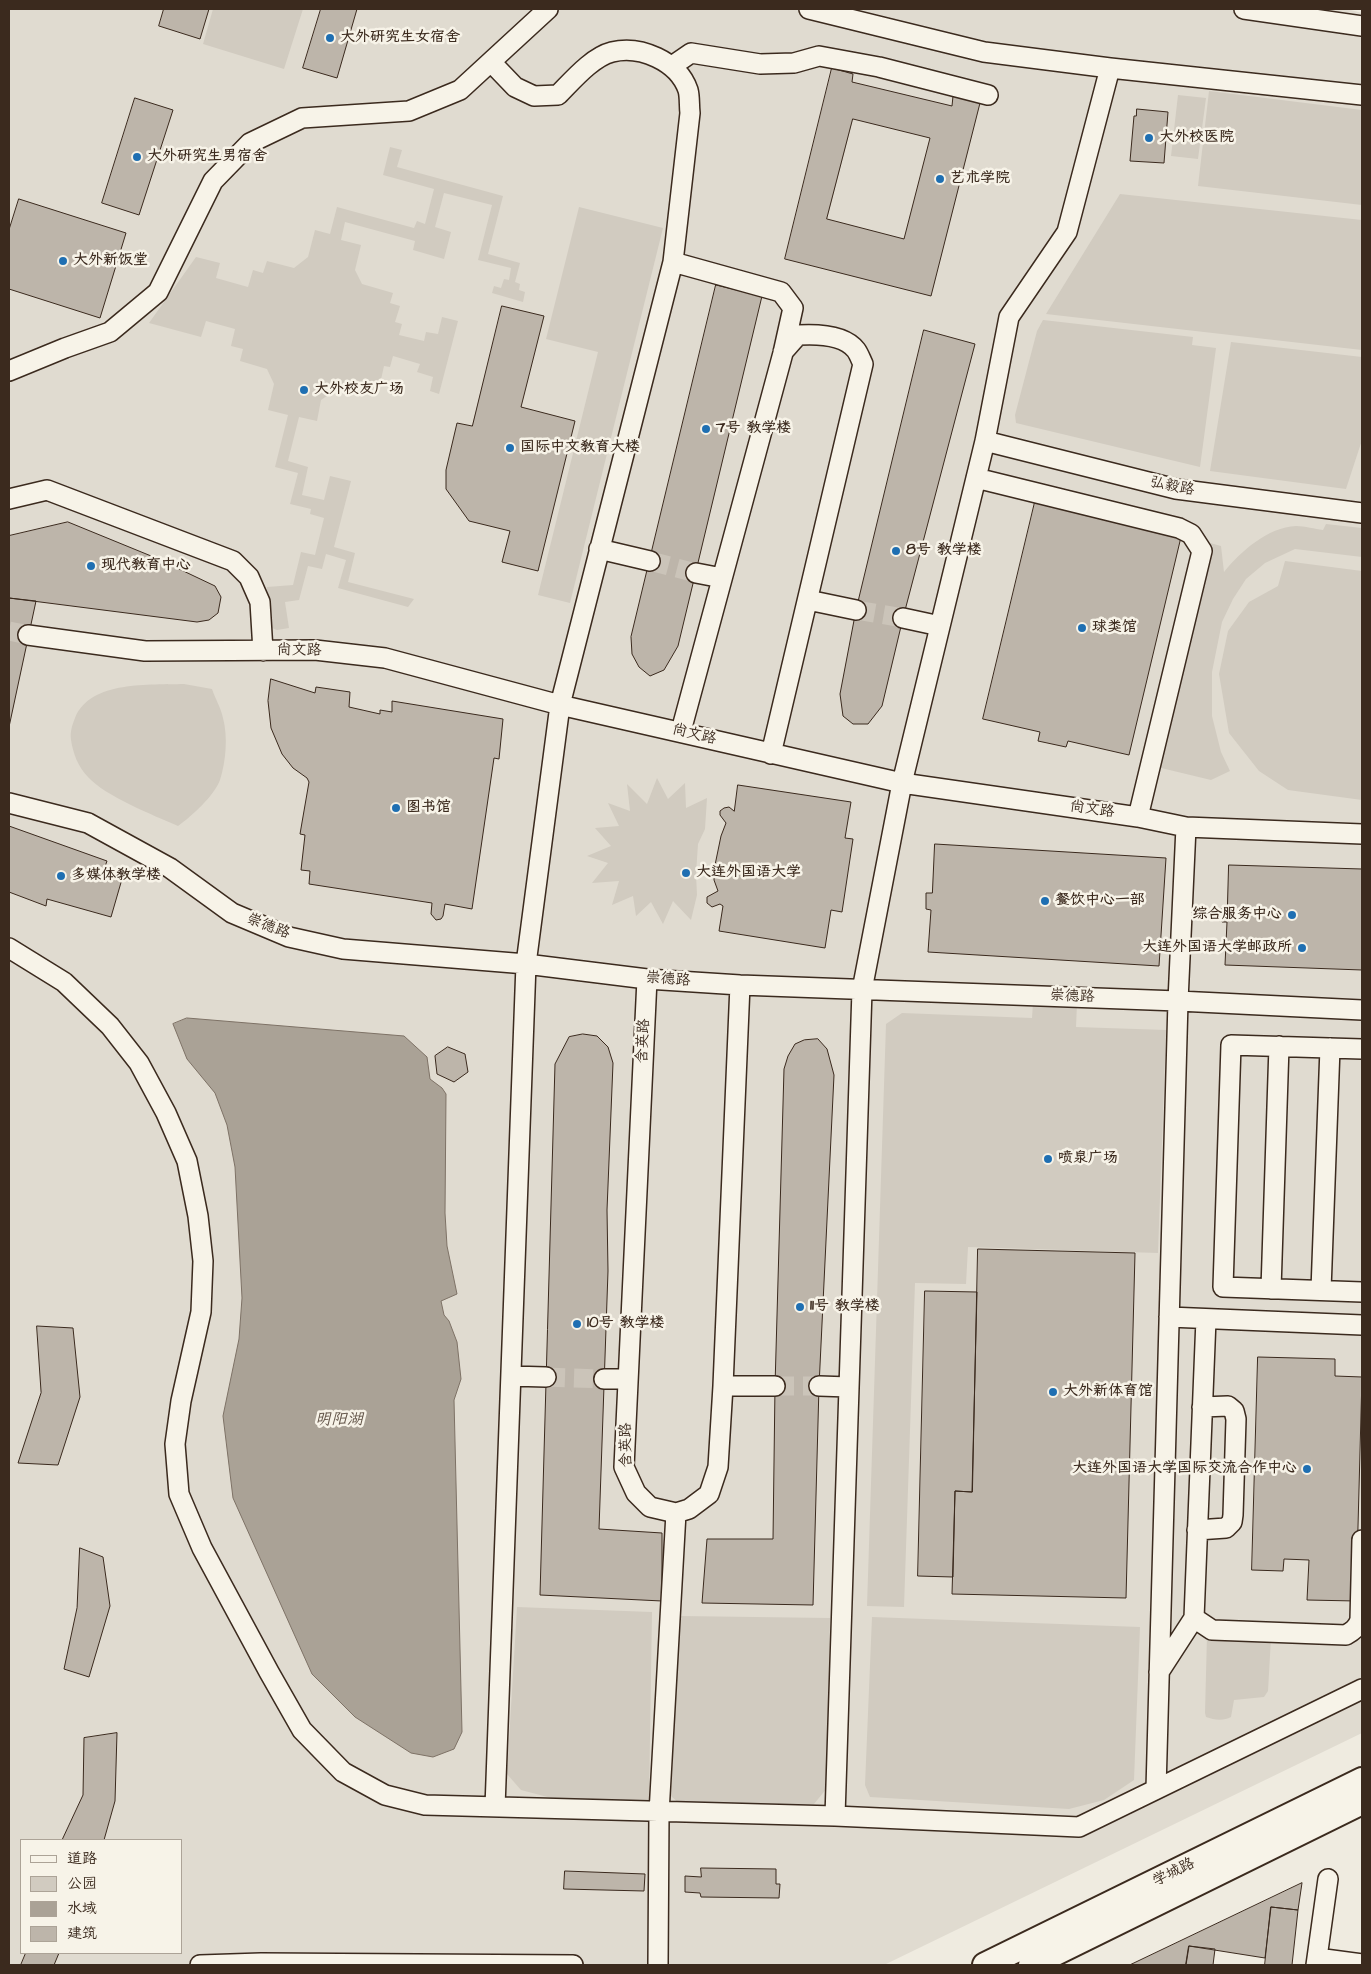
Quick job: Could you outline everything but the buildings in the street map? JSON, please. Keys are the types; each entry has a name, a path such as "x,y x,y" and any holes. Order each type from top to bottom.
{"main road":[{"name":"学城路","path":"985,1965 1362,1780"},
{"name":"学城路","path":"1031,1965 1362,1802"}],"street":[{"path":"9,372 65,348 110,332 158,292 213,181 250,143 302,118 409,111 460,90 548,9"},
{"path":"809,9 984,52 1362,96"},
{"path":"1244,9 1362,26"},
{"path":"491,62 515,87 534,96 558,95 590,64 611,52 643,51 672,66 687,89 690,113 672,262 560,705 526,964 495,1807"},
{"path":"672,66 691,53 760,64 794,63 818,56 879,67 988,95"},
{"path":"835,1816 862,990 902,783 986,441 1009,317 1067,232 1110,68"},
{"path":"672,262 781,292 793,308 681,731"},
{"path":"770,754 863,364 855,349 845,341 826,336 798,335 782,353"},
{"name":"弘毅路","path":"986,441 1176,489 1362,511"},
{"path":"976,478 1180,528 1191,534 1202,551 1138,817"},
{"path":"9,499 47,490 233,561 250,577 260,602 263,650"},
{"path":"600,549 650,561"},
{"path":"696,573 722,578"},
{"path":"808,600 856,610"},
{"path":"904,618 940,626"},
{"name":"尚文路","path":"28,635 145,651 315,650 385,658 560,705 681,731 770,754 902,783 1138,817 1186,827 1362,834"},
{"name":"崇德路","path":"9,803 88,823 170,868 232,913 289,937 343,949 526,964 647,979 862,990 1178,1001 1362,1010"},
{"path":"1156,1789 1178,1001 1186,827"},
{"path":"9,948 64,982 110,1026 139,1063 166,1113 187,1161 198,1216 203,1261 201,1312 181,1400 175,1444 179,1494 202,1548 302,1730 343,1772 385,1795 425,1805 659,1813 835,1816 1078,1827 1362,1689"},
{"name":"含英路","path":"647,979 624,1467 636,1493 650,1507 676,1513"},
{"path":"658,1965 659,1813 676,1513 689,1510 709,1494 718,1467 740,984"},
{"path":"1362,1049 1231,1045 1223,1278 1223,1288 1362,1292"},
{"path":"1272,1289 1279,1046"},
{"path":"1321,1290 1330,1048"},
{"path":"1169,1318 1362,1325"},
{"path":"1159,1672 1194,1618 1206,1319"},
{"path":"511,1376 546,1377"},
{"path":"604,1379 628,1380"},
{"path":"723,1386 775,1386"},
{"path":"819,1386 849,1387"},
{"path":"1197,1530 1226,1528 1232,1522 1234,1514 1236,1419 1234,1411 1228,1406 1202,1407"},
{"path":"1194,1618 1212,1630 1346,1635 1357,1627 1360,1620 1362,1540"},
{"path":"1328,1879 1317,1962 1362,1964"},
{"path":"200,1965 261,1962 573,1965"}],"shaded area":[{"name":"大连外国语大学","path":"9,9 1347,9 1362,13 1362,1733 884,1965 9,1965"}],"green space":[{"path":"213,9 303,9 284,69 203,44"},
{"path":"1209,91 1362,110 1362,205 1198,186"},
{"path":"1178,95 1206,98 1198,159 1171,156"},
{"name":"大外校友广场","path":"390,147 402,150 397,167 503,196 488,254 520,263 515,282 520,284 519,290 525,292 523,302 492,293 494,286 501,288 504,279 509,280 511,268 478,260 492,205 444,193 435,227 451,232 444,259 413,250 415,241 345,222 341,240 361,245 355,270 362,284 393,293 390,303 400,306 395,322 402,324 399,335 424,341 426,332 438,334 442,317 458,321 439,394 430,391 433,377 417,372 420,364 393,356 390,367 384,366 380,384 369,381 365,396 337,389 321,400 317,421 299,417 288,461 308,467 302,495 324,500 330,476 351,481 334,547 355,553 348,582 414,599 408,607 338,588 346,560 326,554 322,569 308,566 299,600 285,602 289,628 277,630 272,628 269,623 267,587 293,585 301,552 315,555 324,518 310,514 311,509 290,504 298,473 275,467 288,415 268,410 274,384 267,369 240,361 243,349 231,346 235,329 206,321 201,337 149,323 196,257 220,263 216,278 248,287 253,270 263,273 267,261 294,268 308,257 315,230 330,234 337,207 414,228 417,221 425,224 434,189 383,175"},
{"path":"1120,194 1362,220 1362,350 1046,314"},
{"path":"579,207 663,228 570,603 538,595 598,352 546,339"},
{"path":"1043,320 1193,337 1192,345 1216,348 1200,467 1016,423 1015,415 1037,331"},
{"path":"1231,342 1362,357 1362,440 1346,489 1210,471"},
{"path":"1326,524 1362,528 1362,557 1295,549 1265,563 1246,579 1233,599 1222,622 1212,672 1212,716 1221,752 1230,771 1211,780 1157,767 1210,543 1221,546 1224,572 1246,549 1275,531 1296,526 1323,530"},
{"path":"1285,561 1362,571 1362,800 1288,790 1259,771 1229,733 1219,674 1228,631 1249,602 1278,586"},
{"path":"184,684 212,689 223,718 226,749 220,780 213,793 190,817 178,826 130,804 96,784 84,773 76,760 71,734 75,718 83,706 94,697 107,691 139,685"},
{"path":"657,778 668,799 685,783 686,808 707,798 705,829 698,844 697,895 691,920 673,901 663,924 651,902 636,916 633,896 612,905 619,881 592,883 608,863 587,856 611,846 595,828 619,826 608,803 630,811 627,784 647,804"},
{"path":"1033,1003 1077,1004 1076,1027 1166,1030 1158,1253 968,1247 966,1284 915,1283 904,1607 867,1606 886,1024 902,1013 1032,1018"},
{"path":"517,1607 652,1612 649,1801 555,1799 521,1790 507,1774"},
{"path":"680,1616 830,1618 827,1788 814,1804 680,1804 671,1796"},
{"path":"872,1617 1140,1627 1134,1780 1104,1800 1069,1809 870,1797 865,1785"},
{"path":"1207,1635 1271,1638 1268,1691 1264,1697 1234,1700 1231,1717 1225,1719 1209,1718 1206,1717 1205,1713"}],"water":[{"name":"明阳湖","path":"187,1018 404,1036 427,1057 430,1079 442,1088 446,1094 445,1213 447,1246 457,1294 441,1301 444,1315 449,1321 457,1342 461,1379 454,1400 462,1732 454,1749 433,1757 411,1753 355,1717 312,1674 233,1498 223,1416 239,1339 242,1298 235,1167 227,1125 215,1093 187,1059 173,1024"}],"tunnel":[{"path":"650,561 696,573"},
{"path":"856,610 903,618"},
{"path":"9,631 28,635"},
{"path":"546,1377 604,1379"},
{"path":"775,1386 819,1386"}],"place":[{"name":"大外研究生女宿舍","path":"330,38"},
{"name":"大外校医院","path":"1149,138"},
{"name":"大外研究生男宿舍","path":"137,157"},
{"name":"艺术学院","path":"940,179"},
{"name":"大外新饭堂","path":"63,261"},
{"name":"大外校友广场","path":"304,390"},
{"name":"7号 教学楼","path":"706,429"},
{"name":"国际中文教育大楼","path":"510,448"},
{"name":"8号 教学楼","path":"896,551"},
{"name":"现代教育中心","path":"91,566"},
{"name":"球类馆","path":"1082,628"},
{"name":"图书馆","path":"396,808"},
{"name":"大连外国语大学","path":"686,873"},
{"name":"多媒体教学楼","path":"61,876"},
{"name":"餐饮中心一部","path":"1045,901"},
{"name":"综合服务中心","path":"1292,915"},
{"name":"大连外国语大学邮政所","path":"1302,948"},
{"name":"喷泉广场","path":"1048,1159"},
{"name":"11号 教学楼","path":"800,1307"},
{"name":"10号 教学楼","path":"577,1324"},
{"name":"大外新体育馆","path":"1053,1392"},
{"name":"大连外国语大学国际交流合作中心","path":"1307,1469"}]}
